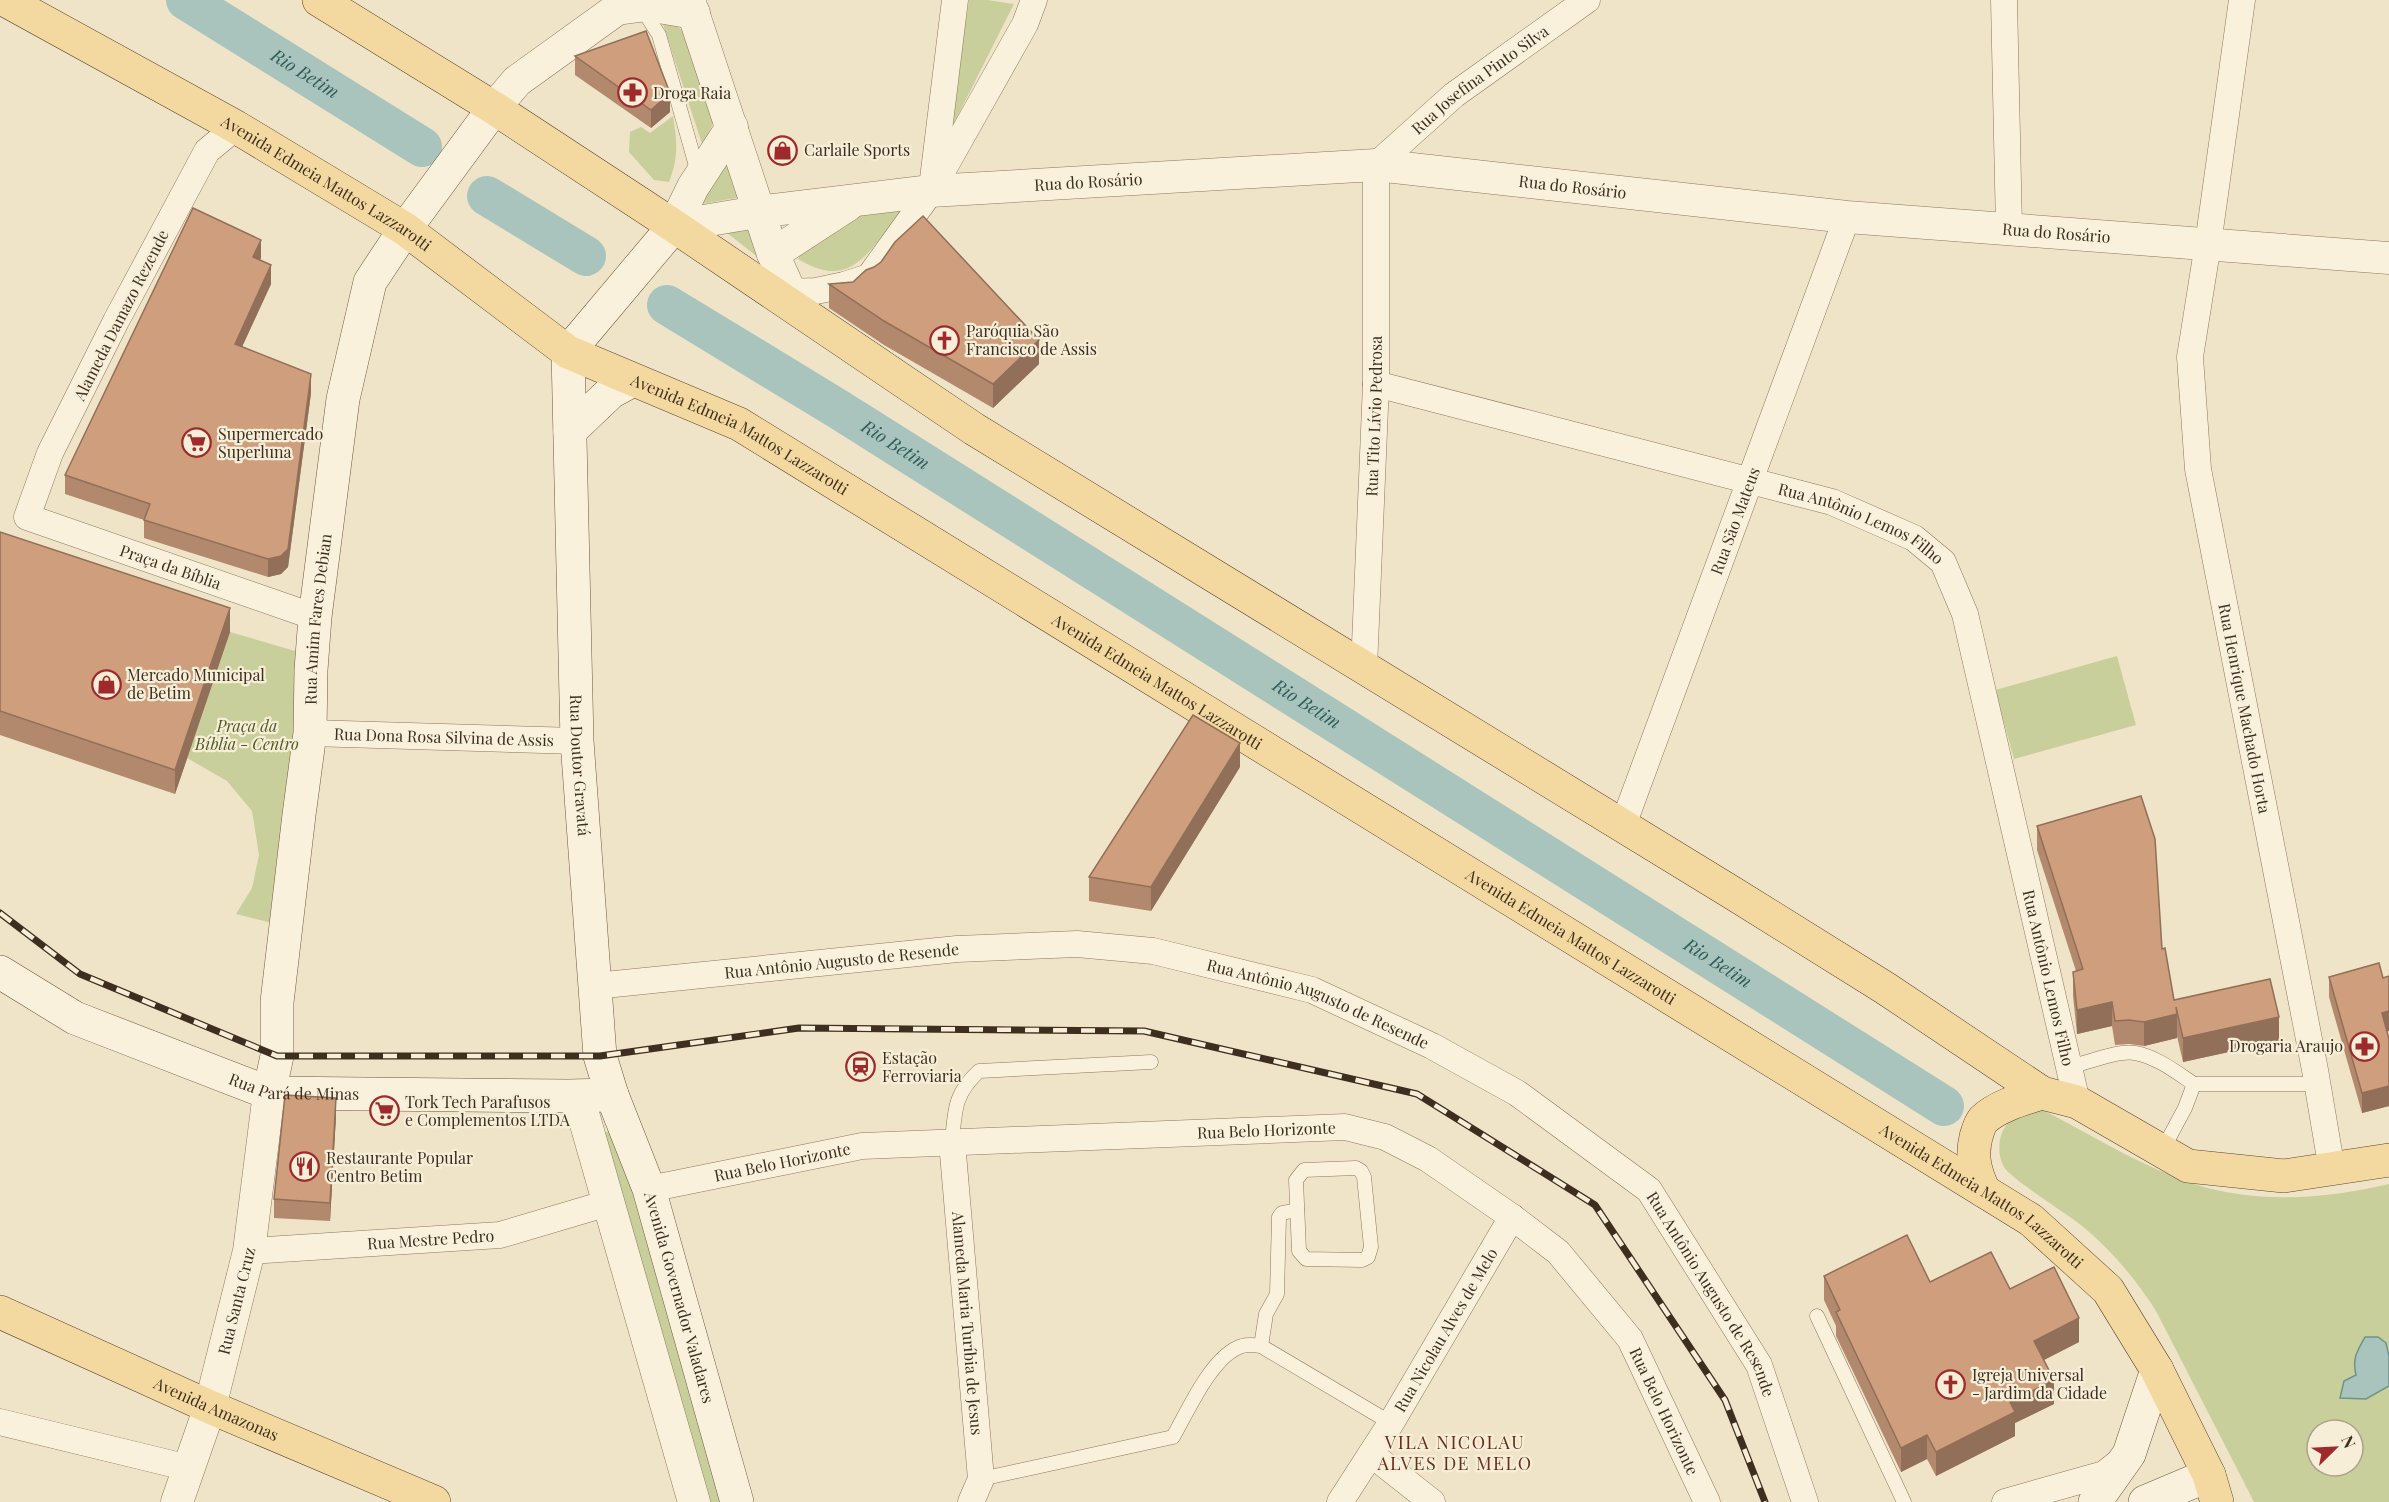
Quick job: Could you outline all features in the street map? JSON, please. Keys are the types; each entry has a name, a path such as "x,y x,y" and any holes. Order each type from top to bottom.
{"main road":[{"name":"Avenida Edmeia Mattos Lazzarotti","path":"5,0 236,127 405,229 568,352 739,424 2031,1220 2108,1290 2157,1370 2213,1489"},
{"path":"319,0 494,108 793,301 974,429 1623,825 1885,988 2042,1093 2078,1102 2188,1166 2284,1176 2389,1160"},
{"name":"Rua Amim Fares Debian","path":"269,1093 277,1056 277,1002 298,815 310,733 315,617 343,399 355,345 370,282 405,229 494,108"},
{"path":"568,352 674,226"},
{"name":"Rua Doutor Gravatá","path":"568,352 577,741 600,1056 612,1095"},
{"path":"570,431 611,392 633,380"},
{"name":"Rua Pará de Minas","path":"0,972 75,1018 269,1093 612,1095"},
{"path":"1984,1191 1975,1172 1973,1152 1982,1121 2017,1101 2042,1093"},
{"name":"Avenida Governador Valadares","path":"612,1095 649,1189 737,1502"},
{"name":"Avenida Amazonas","path":"0,1312 416,1499"},
{"path":"2095,1502 2129,1454 2157,1370"},
{"path":"2145,1502 2213,1489"}],"street":[{"path":"931,191 955,0"},
{"path":"494,108 517,81 626,5 692,6 773,254 793,301 825,289 869,277 931,191 1024,24 1034,0"},
{"name":"Rua Josefina Pinto Silva","path":"1376,165 1454,95 1587,0"},
{"path":"2004,0 2009,228"},
{"name":"Rua Henrique Machado Horta","path":"2242,0 2190,357 2198,469 2318,1084 2332,1170"},
{"name":"Alameda Damazo Rezende","path":"27,517 50,453 116,321 207,151 236,127"},
{"path":"674,226 693,187 732,127"},
{"name":"Rua do Rosário","path":"674,226 759,212 931,191 1376,165 1847,217 2389,258"},
{"name":"Rua Tito Lívio Pedrosa","path":"1364,668 1376,384 1376,165"},
{"path":"773,254 852,202"},
{"name":"Rua São Mateus","path":"1623,825 1847,217"},
{"name":"Rua Antônio Lemos Filho","path":"1376,384 1832,502 1914,538 1943,562 1965,614 2078,1102"},
{"name":"Praça da Bíblia","path":"27,517 315,617"},
{"name":"Rua Dona Rosa Silvina de Assis","path":"310,733 577,741"},
{"name":"Rua Antônio Augusto de Resende","path":"595,986 957,950 1077,944 1154,951 1312,990 1432,1046 1517,1093 1649,1190 1759,1365 1804,1502"},
{"name":"Rua Santa Cruz","path":"177,1502 210,1407 249,1251 269,1093"},
{"path":"578,1096 694,1502"},
{"name":"Rua Belo Horizonte","path":"649,1189 862,1146 1345,1127 1385,1137 1428,1159 1558,1252 1630,1339 1707,1502"},
{"name":"Alameda Maria Turíbia de Jesus","path":"952,1142 976,1490"},
{"name":"Rua Mestre Pedro","path":"249,1251 500,1235 608,1203"},
{"name":"Rua Nicolau Alves de Melo","path":"1340,1502 1391,1424 1512,1217"},
{"path":"0,1422 189,1468"},
{"path":"1371,1454 1432,1502"},
{"path":"2005,1502 2104,1474 2129,1454"}],"lane":[{"path":"626,5 659,36 696,166 693,187"},
{"path":"2069,1067 2115,1055 2135,1053 2166,1065 2194,1084 2318,1084"},
{"path":"952,1142 956,1104 965,1084 979,1071 1151,1062"},
{"path":"2162,1151 2185,1108 2194,1084"},
{"path":"1356,1168 1361,1171 1364,1177 1371,1247 1368,1257 1362,1260 1306,1259 1299,1251 1297,1210 1296,1180 1304,1170 1356,1168"},
{"path":"1261,1346 1266,1314 1277,1294 1279,1217 1282,1213 1297,1210"},
{"path":"1817,1316 1904,1502"},
{"path":"976,1490 1173,1437 1202,1385 1225,1356 1243,1345 1261,1346 1391,1424"}],"green space":[{"path":"969,0 1014,4 949,133"},
{"path":"662,21 673,24 682,31 695,58 709,98 714,118 702,144"},
{"path":"673,116 676,149 672,173 669,182 654,180 629,152 630,132 641,127 650,133"},
{"path":"729,153 747,196 696,205"},
{"path":"908,200 879,241 852,266 830,271 813,267 798,259 818,236 831,227 878,208"},
{"path":"757,224 774,270 726,232"},
{"name":"Praça da Bíblia - Centro","path":"230,632 302,653 284,926 236,914 252,888 259,855 252,811 227,781 187,758"},
{"path":"2117,656 2136,725 2014,759 1995,690"},
{"path":"2041,1109 2116,1150 2174,1177 2242,1195 2316,1196 2389,1184 2389,1502 2254,1502 2156,1311 2140,1287 2112,1254 2092,1235 2004,1167 1999,1149 2001,1136 2011,1120"},
{"path":"617,1130 725,1502 699,1502 595,1134"}],"water":[{"path":"2365,1337 2378,1337 2386,1343 2389,1356 2389,1386 2366,1399 2340,1398 2344,1381 2356,1375 2356,1355"}],"building":[{"path":"646,31 670,93 651,110 575,56"},
{"name":"Supermercado Superluna","path":"193,208 261,240 253,257 271,265 235,344 311,374 288,549 281,556 268,559 144,520 150,504 65,475"},
{"name":"Paróquia São Francisco de Assis","path":"923,216 1039,340 993,384 884,321 829,284 853,282 866,270 881,262 895,242"},
{"name":"Mercado Municipal de Betim","path":"0,532 230,608 175,770 0,711"},
{"path":"1193,715 1240,743 1151,887 1089,877"},
{"path":"2141,796 2155,839 2162,949 2165,948 2174,1000 2270,979 2279,1017 2183,1038 2176,1007 2177,1014 2144,1022 2115,1021 2112,1002 2077,1010 2073,972 2083,969 2037,826"},
{"name":"Drogaria Araujo","path":"2379,963 2383,978 2389,976 2389,1011 2382,1013 2389,1039 2389,1086 2362,1093 2329,977"},
{"name":"Restaurante Popular Centro Betim","path":"285,1095 336,1098 330,1203 274,1199"},
{"name":"Igreja Universal - Jardim da Cidade","path":"1907,1235 1930,1282 1991,1252 2010,1289 2054,1267 2079,1318 2034,1341 2054,1380 2010,1402 2015,1412 1936,1452 1927,1435 1901,1448 1836,1312 1840,1310 1824,1276"}],"waterway":[{"name":"Rio Betim","path":"186,0 422,147"},
{"name":"Rio Betim","path":"487,196 586,256"},
{"name":"Rio Betim","path":"667,305 838,409 1944,1106"}],"railway":[{"path":"0,913 80,974 277,1056 600,1056 799,1028 1144,1031 1417,1094 1595,1205 1725,1400 1765,1502"}],"place":[{"name":"Droga Raia","path":"632,93"},
{"name":"Carlaile Sports","path":"783,150"},
{"name":"Paróquia São Francisco de Assis","path":"945,340"},
{"name":"Supermercado Superluna","path":"197,443"},
{"name":"Mercado Municipal de Betim","path":"106,684"},
{"name":"Drogaria Araujo","path":"2364,1046"},
{"name":"Estação Ferroviaria","path":"861,1067"},
{"name":"Tork Tech Parafusos e Complementos LTDA","path":"384,1111"},
{"name":"Restaurante Popular Centro Betim","path":"305,1167"},
{"name":"Igreja Universal - Jardim da Cidade","path":"1951,1384"}],"district":[{"name":"VILA NICOLAU ALVES DE MELO","path":"1455,1453"}]}
